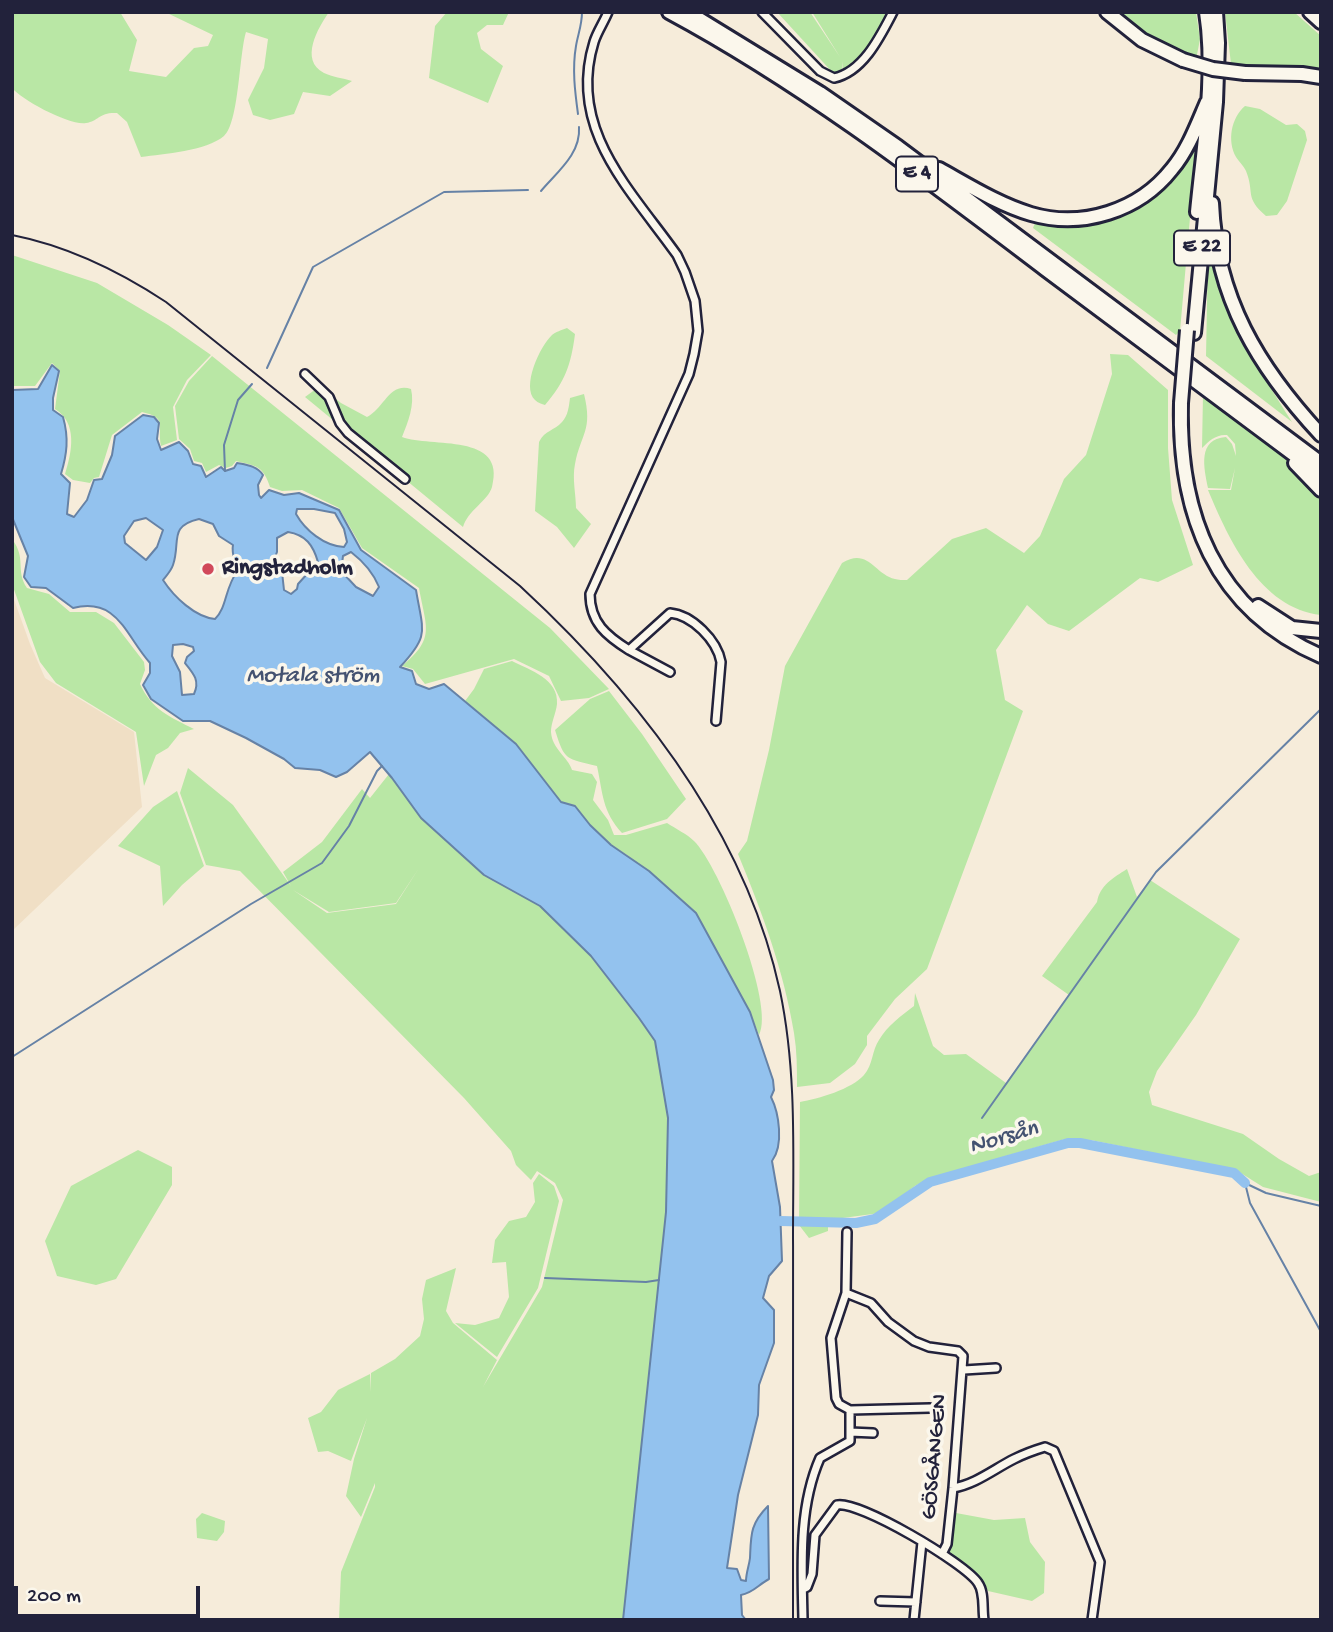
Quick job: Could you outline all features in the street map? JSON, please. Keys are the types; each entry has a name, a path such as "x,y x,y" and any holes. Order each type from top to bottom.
{"highway":[{"name":"E 4","path":"669,12 774,74 857,130 1321,475"},
{"name":"E 4","path":"688,12 778,66 898,147 1321,463"},
{"path":"1107,12 1142,40 1183,60 1245,73 1321,77"},
{"path":"1190,332 1207,102 1209,45 1206,12"},
{"name":"E 22","path":"1185,404 1190,332 1211,164 1218,43 1216,12"},
{"path":"1310,12 1321,22"},
{"path":"898,147 994,199 1023,211 1056,219 1086,218 1123,208 1154,188 1181,157 1207,102"},
{"path":"1211,164 1216,238 1234,308 1269,373 1321,435"},
{"path":"1185,404 1195,493 1206,530 1222,560 1236,581 1269,615 1292,628 1321,631"},
{"path":"1185,404 1182,459 1188,495 1196,524 1215,565 1230,587 1258,617 1292,643 1321,656"},
{"path":"1259,429 1321,489"}],"street":[{"path":"608,12 594,40 588,69 587,92 591,118 601,146 677,254 695,301 698,331 689,374 590,594 590,606 599,628 629,650 670,672"},
{"path":"762,12 820,71 834,78 843,76 865,57 878,41 893,12"},
{"path":"305,374 329,397 340,423 348,433 405,479"},
{"path":"629,650 670,613 689,618 720,654 716,720"},
{"path":"847,1232 846,1293 831,1338 836,1398 839,1404 850,1410 930,1408"},
{"path":"846,1293 871,1303 888,1322 914,1341 929,1347 962,1353 964,1366 996,1368"},
{"name":"GÖSGÅNGEN","path":"942,1554 947,1544 964,1366"},
{"path":"803,1620 803,1538 807,1504 820,1458 850,1441 850,1410"},
{"path":"850,1432 873,1433"},
{"path":"953,1488 975,1481 1036,1450 1045,1447 1055,1451 1100,1562 1092,1620"},
{"path":"803,1589 810,1581 815,1535 837,1506 845,1504 922,1542 976,1580 983,1596 984,1620"},
{"path":"914,1620 922,1542"},
{"path":"880,1601 916,1602"}],"shaded area":[{"path":"12,594 45,678 134,732 142,807 12,931"}],"green space":[{"path":"14,12 120,12 137,40 129,71 166,77 194,48 208,46 213,35 165,12 329,12 313,44 313,60 324,73 352,81 330,96 303,92 294,114 270,120 253,115 248,100 264,68 268,39 246,32 233,118 224,136 196,148 141,157 127,122 117,113 79,123 47,111 12,88"},
{"path":"447,12 509,12 503,25 487,25 477,33 481,49 503,66 488,103 429,78 435,26"},
{"path":"777,12 810,12 840,57 812,12 888,13 875,40 843,73 842,61 842,73 833,73"},
{"path":"1119,12 1196,12 1200,39 1196,60 1141,34"},
{"path":"1225,12 1294,12 1321,36 1321,73 1231,64"},
{"path":"1245,106 1260,109 1286,125 1297,124 1305,131 1307,140 1287,201 1277,215 1266,216 1259,210 1252,199 1246,171 1233,151 1232,130 1236,117"},
{"path":"1191,148 1196,150 1180,331 1176,335 1033,228 1035,223 1072,226 1108,221 1137,208 1170,185"},
{"path":"1208,253 1233,319 1292,422 1206,356"},
{"path":"12,255 97,283 168,325 211,355 187,380 173,407 177,440 161,446 160,423 155,417 142,412 112,435 99,477 90,483 73,480 65,474 70,457 71,438 67,422 55,409 60,371 52,363 35,386 12,386"},
{"path":"567,328 575,334 569,364 558,389 545,405 536,401 531,394 531,377 547,340"},
{"path":"1110,354 1128,355 1168,390 1168,448 1172,500 1193,565 1158,582 1140,578 1069,631 1048,624 1027,605 996,650 1005,700 1023,711 927,969 895,999 867,1036 867,1045 855,1064 830,1083 797,1087 797,1060 790,1010 764,920 738,854 747,841 769,750 785,666 842,563 858,558 888,576 907,580 952,539 986,528 1024,553 1040,536 1064,479 1086,455 1112,374"},
{"path":"212,356 550,628 609,689 589,698 561,701 549,676 514,659 425,684 413,669 402,666 420,648 426,632 419,588 362,548 339,508 302,490 282,491 270,487 262,471 249,464 236,461 232,466 226,468 219,465 206,472 202,463 194,461 190,449 179,439 175,406 189,381"},
{"path":"320,386 341,403 367,417 397,389 411,389 409,419 402,437 464,446 478,450 488,458 494,470 492,487 463,527 305,397"},
{"path":"584,394 587,424 577,454 574,481 576,508 591,524 574,548 557,527 535,511 539,442 564,420 570,398"},
{"path":"1203,394 1285,458 1321,499 1321,615 1299,610 1264,586 1237,550 1226,530 1208,490 1231,490 1235,468 1230,489 1208,488 1204,464 1210,443 1226,437 1236,456 1235,444 1227,435 1223,435 1213,438 1202,448"},
{"path":"12,539 19,553 22,576 27,588 49,594 70,612 96,612 114,623 144,662 145,670 140,684 150,700 162,712 194,729 180,733 168,748 156,755 144,786 136,732 56,683 40,662 12,584"},
{"path":"512,661 542,676 553,688 557,704 551,729 554,743 572,770 592,774 597,782 593,800 608,820 614,835 626,835 667,823 691,838 705,855 730,905 752,967 760,996 762,1019 759,1035 750,1012 696,913 627,855 611,845 575,806 561,802 516,744 465,701 484,669"},
{"path":"609,691 686,799 667,819 622,833 607,810 597,766 568,757 561,748 555,730 590,699"},
{"path":"188,768 233,805 291,886 283,872 322,842 362,789 370,798 389,774 421,818 484,875 540,906 591,956 655,1041 668,1118 666,1212 623,1620 339,1620 341,1572 375,1487 375,1483 361,1517 346,1496 367,1418 351,1461 328,1451 318,1452 308,1418 321,1412 338,1390 370,1374 370,1392 371,1373 395,1359 420,1336 424,1319 422,1299 426,1280 456,1268 446,1311 453,1323 497,1360 483,1387 542,1287 563,1200 555,1183 537,1171 531,1180 516,1165 511,1151 464,1098 240,871 206,865 180,793","holes":["419,868 396,904 327,913 293,890 329,912 396,903"]},
{"path":"177,791 204,866 163,906 160,866 118,846 153,807"},
{"path":"1127,869 1137,897 1150,880 1240,939 1196,1015 1157,1071 1149,1092 1152,1105 1243,1134 1309,1176 1321,1172 1321,1202 1263,1187 1236,1170 1091,1140 1065,1139 930,1178 880,1213 828,1220 828,1231 809,1238 799,1225 800,1102 825,1096 859,1080 869,1067 882,1035 914,1006 915,993 933,1046 944,1055 966,1054 1006,1083 1069,995 1042,976 1097,902 1104,886"},
{"path":"138,1150 172,1167 172,1185 116,1279 96,1285 57,1276 45,1241 71,1186"},
{"path":"539,1174 554,1186 559,1201 538,1288 497,1357 455,1323 475,1325 499,1318 509,1297 506,1262 492,1263 495,1240 509,1221 526,1217 535,1202 533,1183"},
{"path":"202,1513 225,1521 224,1532 217,1541 197,1538 196,1519"},
{"path":"956,1513 994,1520 1025,1518 1030,1542 1045,1562 1044,1593 1032,1601 988,1591 983,1580 947,1553"}],"water":[{"name":"Motala ström","path":"52,365 59,371 53,410 63,417 67,439 61,474 70,483 67,514 74,517 87,500 94,480 102,479 112,455 115,436 143,415 154,417 159,423 157,439 161,450 179,442 188,451 193,464 201,466 206,477 221,467 225,471 234,468 237,463 248,465 263,475 258,485 261,498 269,490 284,495 299,493 339,510 361,550 416,590 422,632 416,647 400,667 412,671 416,684 429,689 444,684 516,744 561,802 575,806 611,845 649,871 696,913 750,1012 773,1080 774,1090 771,1097 779,1129 778,1146 772,1161 780,1207 782,1261 769,1276 763,1298 774,1310 774,1343 759,1385 758,1415 738,1495 727,1568 737,1569 741,1580 746,1581 753,1530 758,1518 768,1506 769,1579 741,1595 742,1615 746,1620 623,1620 666,1212 668,1118 655,1041 591,956 540,906 484,875 421,818 370,752 347,772 336,777 320,770 295,768 284,759 210,721 183,721 151,699 143,685 150,673 150,663 127,630 111,613 88,606 73,608 46,588 31,587 24,577 28,556 12,517 12,390 38,389","holes":["297,509 335,513 344,529 347,542 344,547 329,544 316,536 304,526 296,514","146,518 163,530 157,547 146,560 125,543 124,536 134,521","199,519 213,524 219,536 233,545 237,572 222,609 215,619 186,605 163,580 173,565 179,531 189,522","288,532 304,538 316,556 318,562 291,594 284,590 282,572 270,570 277,552 277,538","351,552 368,568 379,587 373,596 356,587 341,571 343,556","173,645 193,647 194,651 185,663 195,678 194,694 182,695 180,672 172,656"]}],"waterway":[{"path":"578,114 574,63 582,12"},
{"path":"541,191 572,154 579,137 579,127"},
{"path":"267,368 313,267 444,192 528,190"},
{"path":"225,471 224,445 238,400 252,384"},
{"path":"982,1118 1156,872 1321,709"},
{"path":"12,1057 251,904 322,863 349,826 382,766"},
{"name":"Norsån","path":"781,1221 856,1223 875,1219 930,1182 1068,1143 1080,1143 1234,1173 1245,1183"},
{"path":"1245,1183 1250,1203 1321,1332"},
{"path":"1245,1183 1266,1193 1321,1206"},
{"path":"545,1278 646,1282 659,1280"}],"railway":[{"path":"12,235 53,246 92,261 166,302 520,586 564,628 645,720 681,769 713,821 741,876 764,932 780,991 789,1052 793,1145 793,1620"}],"place":[{"name":"Ringstadholm","path":"208,569"}]}
